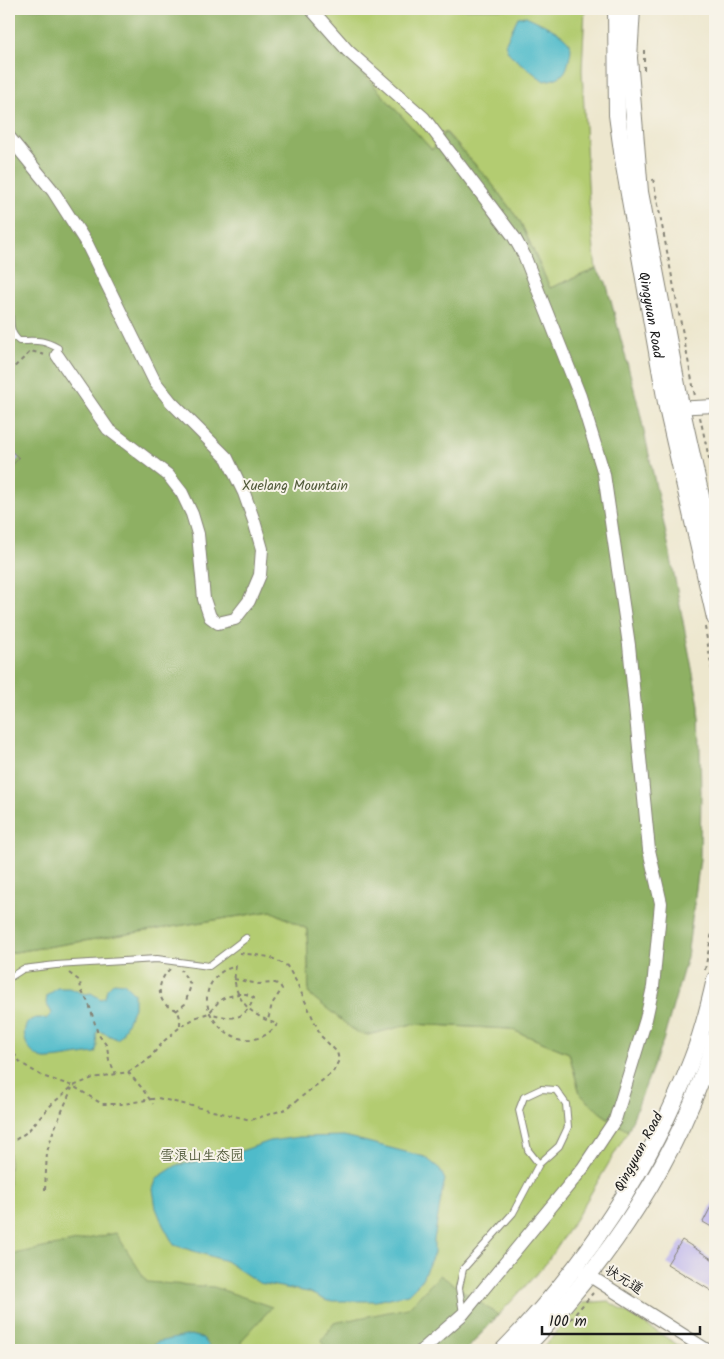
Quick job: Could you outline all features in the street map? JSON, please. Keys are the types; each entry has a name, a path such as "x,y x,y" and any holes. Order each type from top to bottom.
{"street":[{"path":"311,9 348,51 424,118 514,237 524,255 580,396 604,474 629,645 649,850 661,903 653,987 646,1019 615,1120 583,1168 463,1314 422,1350"},
{"name":"Qingyuan Road","path":"616,9 617,115 624,166 676,408 715,559"},
{"name":"Qingyuan Road","path":"632,9 629,58 640,192 676,408 715,618"},
{"path":"9,137 53,192 87,244 155,382 171,402 227,458 244,493 262,549 260,575 249,601 234,619 218,623 210,618 204,599 198,534 192,514 182,493 168,475 108,429 53,356"},
{"path":"676,408 715,406"},
{"name":"Qingyuan Road","path":"523,1350 544,1328 583,1271 596,1240 635,1176 672,1106 692,1058 710,974"},
{"name":"Qingyuan Road","path":"503,1350 583,1271 624,1227 661,1165 689,1109 710,1058 715,1039"},
{"name":"状元道","path":"583,1271 707,1350"}],"lane":[{"path":"9,305 10,330 13,336 19,341 36,340 46,342 58,348 53,356"},
{"path":"9,978 23,969 56,965 157,959 208,966 231,951 246,938"},
{"path":"463,1314 458,1288 463,1269 513,1213 539,1164 559,1146 568,1127 566,1104 556,1090 541,1089 524,1097 519,1110 528,1150 539,1164"}],"path":[{"path":"644,48 644,77"},
{"name":"Qingyuan Road","path":"653,175 676,408 715,486"},
{"path":"9,372 31,351 53,356"},
{"path":"710,974 715,916"},
{"path":"9,1048 20,1063 42,1076 73,1086 102,1104 123,1104 149,1098 158,1098 251,1120 286,1109 333,1072 339,1060 337,1052 321,1036 296,980 287,966 270,957 231,951"},
{"path":"176,1011 185,1004 191,984 176,963 166,972 160,982 160,990 165,1004 176,1011 180,1017 180,1027"},
{"path":"56,965 80,981 81,990 89,1004 98,1034 107,1046 109,1060 116,1074"},
{"path":"236,966 234,978 238,994 243,1003 258,1016 278,1024 266,1035 252,1039 237,1037 222,1030 209,1013 206,998 210,984 220,973 236,966"},
{"path":"234,978 258,984 275,983 280,985 282,989 272,1004 268,1021"},
{"path":"9,1144 27,1132 52,1104 73,1086 93,1078 128,1072 147,1061 164,1041 180,1027 209,1013 220,1000 238,994 246,994 254,998 249,1009 240,1017 231,1018 209,1013"},
{"path":"128,1072 153,1104"},
{"path":"45,1190 47,1152 68,1093 73,1086"}],"green space":[{"name":"Xuelang Mountain","path":"9,9 305,9 432,150 445,132 489,180 521,223 550,288 596,269 606,282 639,408 669,548 699,705 700,859 687,957 663,1041 628,1131 602,1114 580,1094 569,1053 510,1029 412,1024 368,1035 356,1032 309,994 307,929 271,911 9,953"},
{"path":"305,9 585,9 582,70 589,202 596,269 550,288 521,223 489,180 446,132 432,150"},
{"name":"雪浪山生态园","path":"271,911 307,929 309,994 368,1035 412,1024 510,1029 569,1053 580,1094 602,1114 628,1131 575,1220 544,1266 466,1350 9,1350 9,953"},
{"path":"116,1233 147,1282 214,1287 272,1307 242,1340 239,1350 9,1350 9,1255"},
{"path":"440,1275 498,1315 466,1350 326,1350 322,1340 334,1323 408,1308"},
{"path":"608,1301 686,1350 541,1350 583,1303"}],"water":[{"path":"526,16 553,29 569,43 571,50 567,68 559,77 544,81 508,52 505,44 518,17"},
{"path":"114,982 124,983 134,993 134,1008 121,1036 117,1039 99,1031 96,1033 97,1047 95,1053 44,1059 36,1056 30,1050 24,1034 25,1027 29,1021 36,1018 46,1019 52,1013 46,1003 47,996 57,988 69,988 85,994 91,993 101,999 105,997 107,989"},
{"path":"344,1136 425,1157 440,1169 445,1180 434,1240 434,1253 421,1281 408,1294 376,1301 327,1301 308,1292 259,1283 226,1261 174,1245 156,1208 153,1189 157,1178 177,1165 221,1158 270,1141 299,1137"},
{"path":"191,1335 203,1338 212,1350 151,1350 157,1342"}],"building":[{"path":"9,449 19,458 9,469"},
{"path":"715,1199 715,1229 703,1222"},
{"path":"682,1240 715,1261 715,1293 667,1264"}]}
